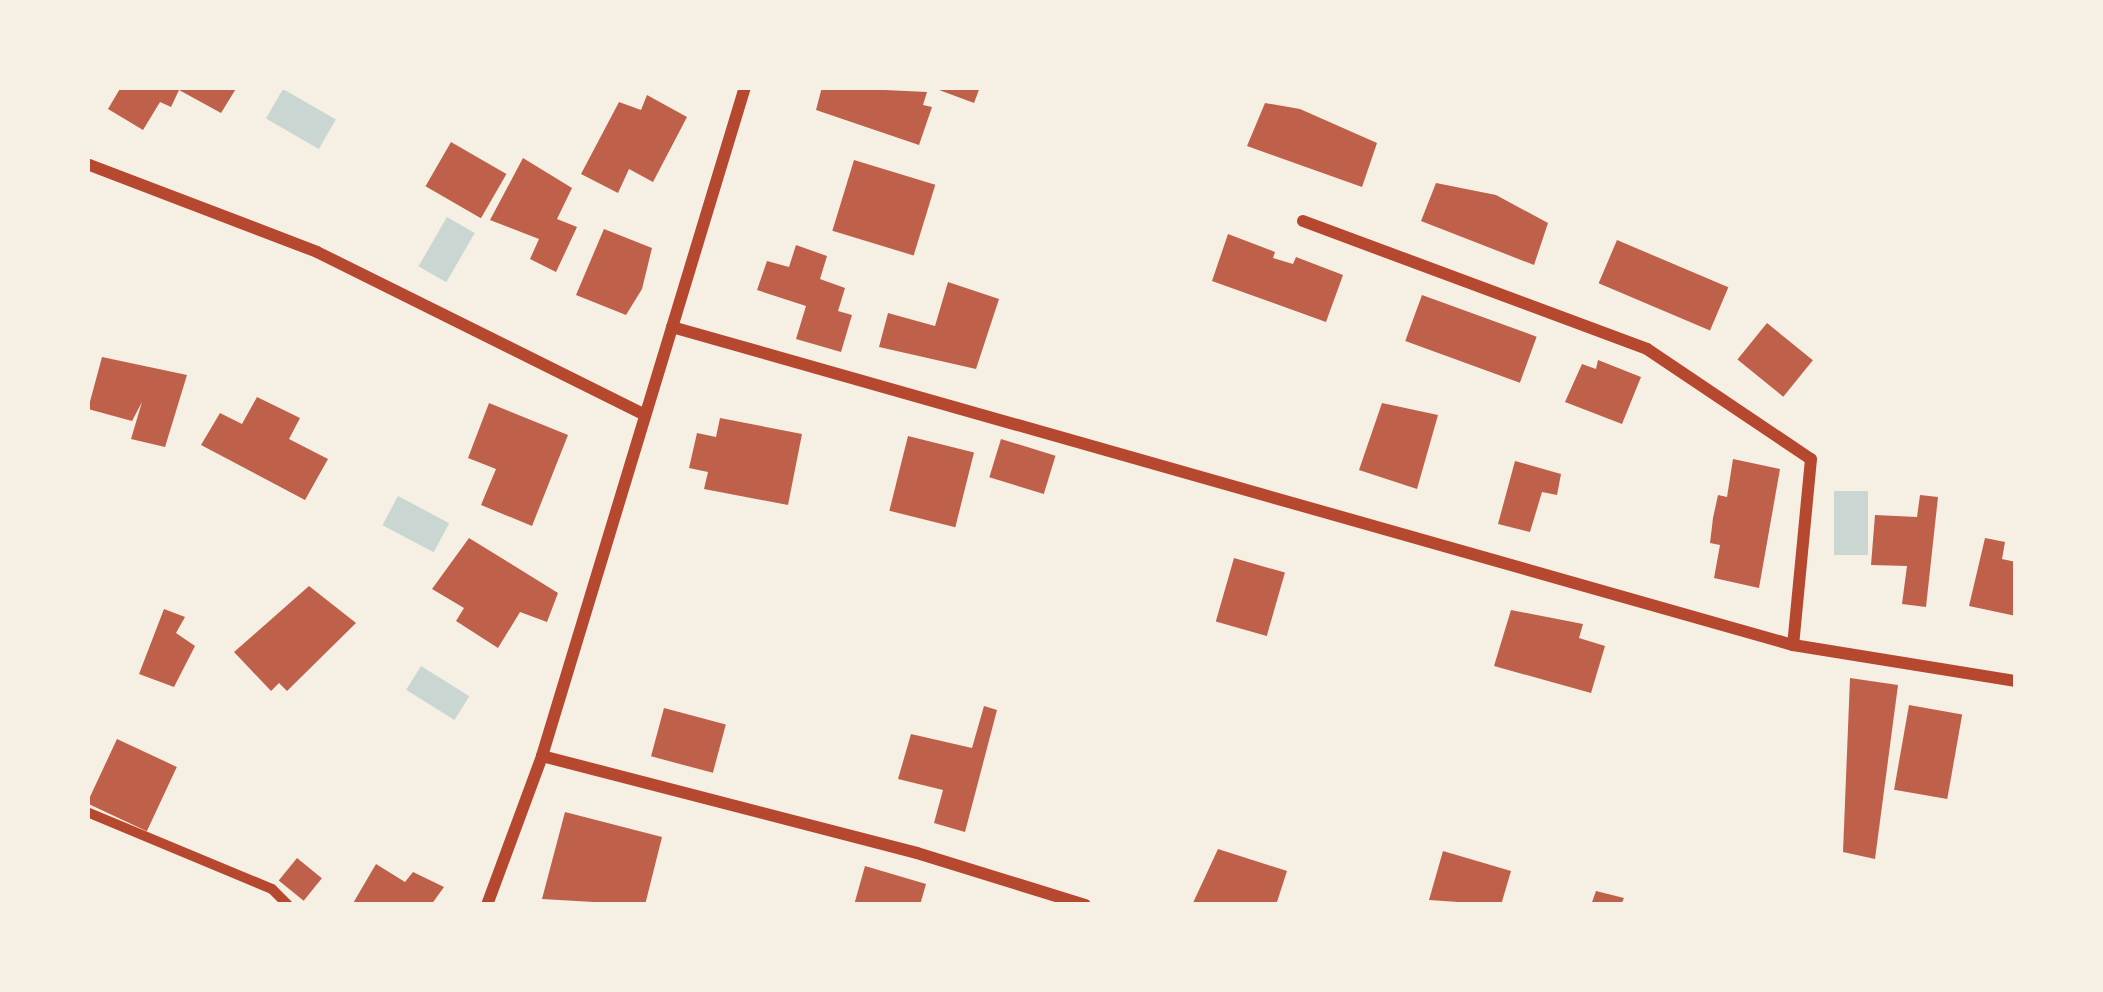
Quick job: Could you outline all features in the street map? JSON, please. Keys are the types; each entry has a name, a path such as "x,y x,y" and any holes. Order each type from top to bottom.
{"street":[{"path":"487,905 542,756 745,87"},
{"path":"87,164 317,252 644,414"},
{"path":"1303,221 1647,349 1811,459 1793,645"},
{"path":"672,327 1793,645 2016,681"},
{"path":"542,756 917,853 1085,905"},
{"path":"87,812 272,890 288,905"}],"shaded area":[{"path":"283,89 336,120 319,149 266,118"},
{"path":"447,217 475,233 446,282 418,266"},
{"path":"1834,491 1868,491 1868,555 1834,555"},
{"path":"398,496 449,523 434,552 383,525"},
{"path":"421,666 469,696 455,720 406,690"}],"building":[{"path":"121,87 237,87 221,113 179,90 171,107 160,102 143,130 108,109"},
{"path":"822,87 927,92 923,105 932,107 919,145 816,110"},
{"path":"931,87 980,87 974,103"},
{"path":"647,95 687,117 653,182 629,169 618,193 581,174 619,102 641,110"},
{"path":"1265,103 1300,109 1377,143 1362,187 1247,146"},
{"path":"451,142 506,174 481,218 426,186"},
{"path":"523,158 572,188 557,219 577,227 556,272 530,259 539,239 490,220"},
{"path":"854,160 935,185 914,256 832,231"},
{"path":"1436,183 1496,195 1548,223 1534,265 1421,221"},
{"path":"604,229 652,248 642,289 626,315 576,295"},
{"path":"1228,234 1275,252 1273,258 1293,264 1296,257 1343,275 1326,322 1212,281"},
{"path":"1617,240 1728,287 1710,331 1599,283"},
{"path":"796,245 827,256 820,279 845,288 838,311 852,315 841,352 796,339 806,306 757,290 767,261 789,267"},
{"path":"948,282 999,299 976,369 879,347 888,313 935,326"},
{"path":"1422,295 1537,337 1520,383 1405,341"},
{"path":"1767,323 1813,360 1783,397 1737,360"},
{"path":"102,357 187,375 165,447 131,439 142,402 132,421 88,409"},
{"path":"1598,360 1641,377 1622,424 1565,402 1582,364 1596,369"},
{"path":"257,397 300,418 289,439 328,459 305,500 201,445 220,413 242,424"},
{"path":"489,403 568,435 532,526 481,505 496,469 468,458"},
{"path":"1382,403 1438,415 1417,489 1359,470"},
{"path":"720,418 802,434 788,505 704,489 708,472 689,468 697,433 716,437"},
{"path":"908,436 974,452 955,527 889,511"},
{"path":"1001,439 1056,456 1044,494 989,477"},
{"path":"1733,459 1780,469 1759,588 1714,578 1720,545 1710,543 1713,518 1718,495 1727,497"},
{"path":"1515,461 1561,474 1557,495 1542,492 1530,532 1498,524"},
{"path":"1920,495 1938,497 1926,607 1902,604 1907,566 1871,565 1875,515 1917,517"},
{"path":"469,538 558,593 547,622 520,612 498,648 456,621 464,608 432,589"},
{"path":"1985,538 2005,542 2002,559 2016,562 2016,616 1969,606"},
{"path":"1234,558 1285,573 1267,636 1216,621"},
{"path":"309,586 356,623 287,691 279,683 271,691 234,652"},
{"path":"164,609 185,617 176,633 195,646 174,687 139,674"},
{"path":"1511,610 1583,624 1579,638 1605,646 1591,693 1494,666"},
{"path":"1850,678 1898,685 1875,859 1843,852"},
{"path":"1909,705 1962,714 1947,799 1894,790"},
{"path":"984,706 997,710 965,832 934,823 943,790 898,779 911,734 972,748"},
{"path":"664,708 726,725 713,773 651,756"},
{"path":"117,739 177,767 147,831 87,803"},
{"path":"565,812 662,837 645,905 542,899"},
{"path":"1218,849 1287,871 1276,905 1192,905"},
{"path":"1443,851 1511,871 1501,905 1429,900"},
{"path":"297,858 322,878 304,901 279,881"},
{"path":"376,864 405,882 413,872 444,887 431,905 352,905"},
{"path":"865,866 926,884 920,905 854,905"},
{"path":"1596,891 1624,898 1621,905 1591,905"}]}
